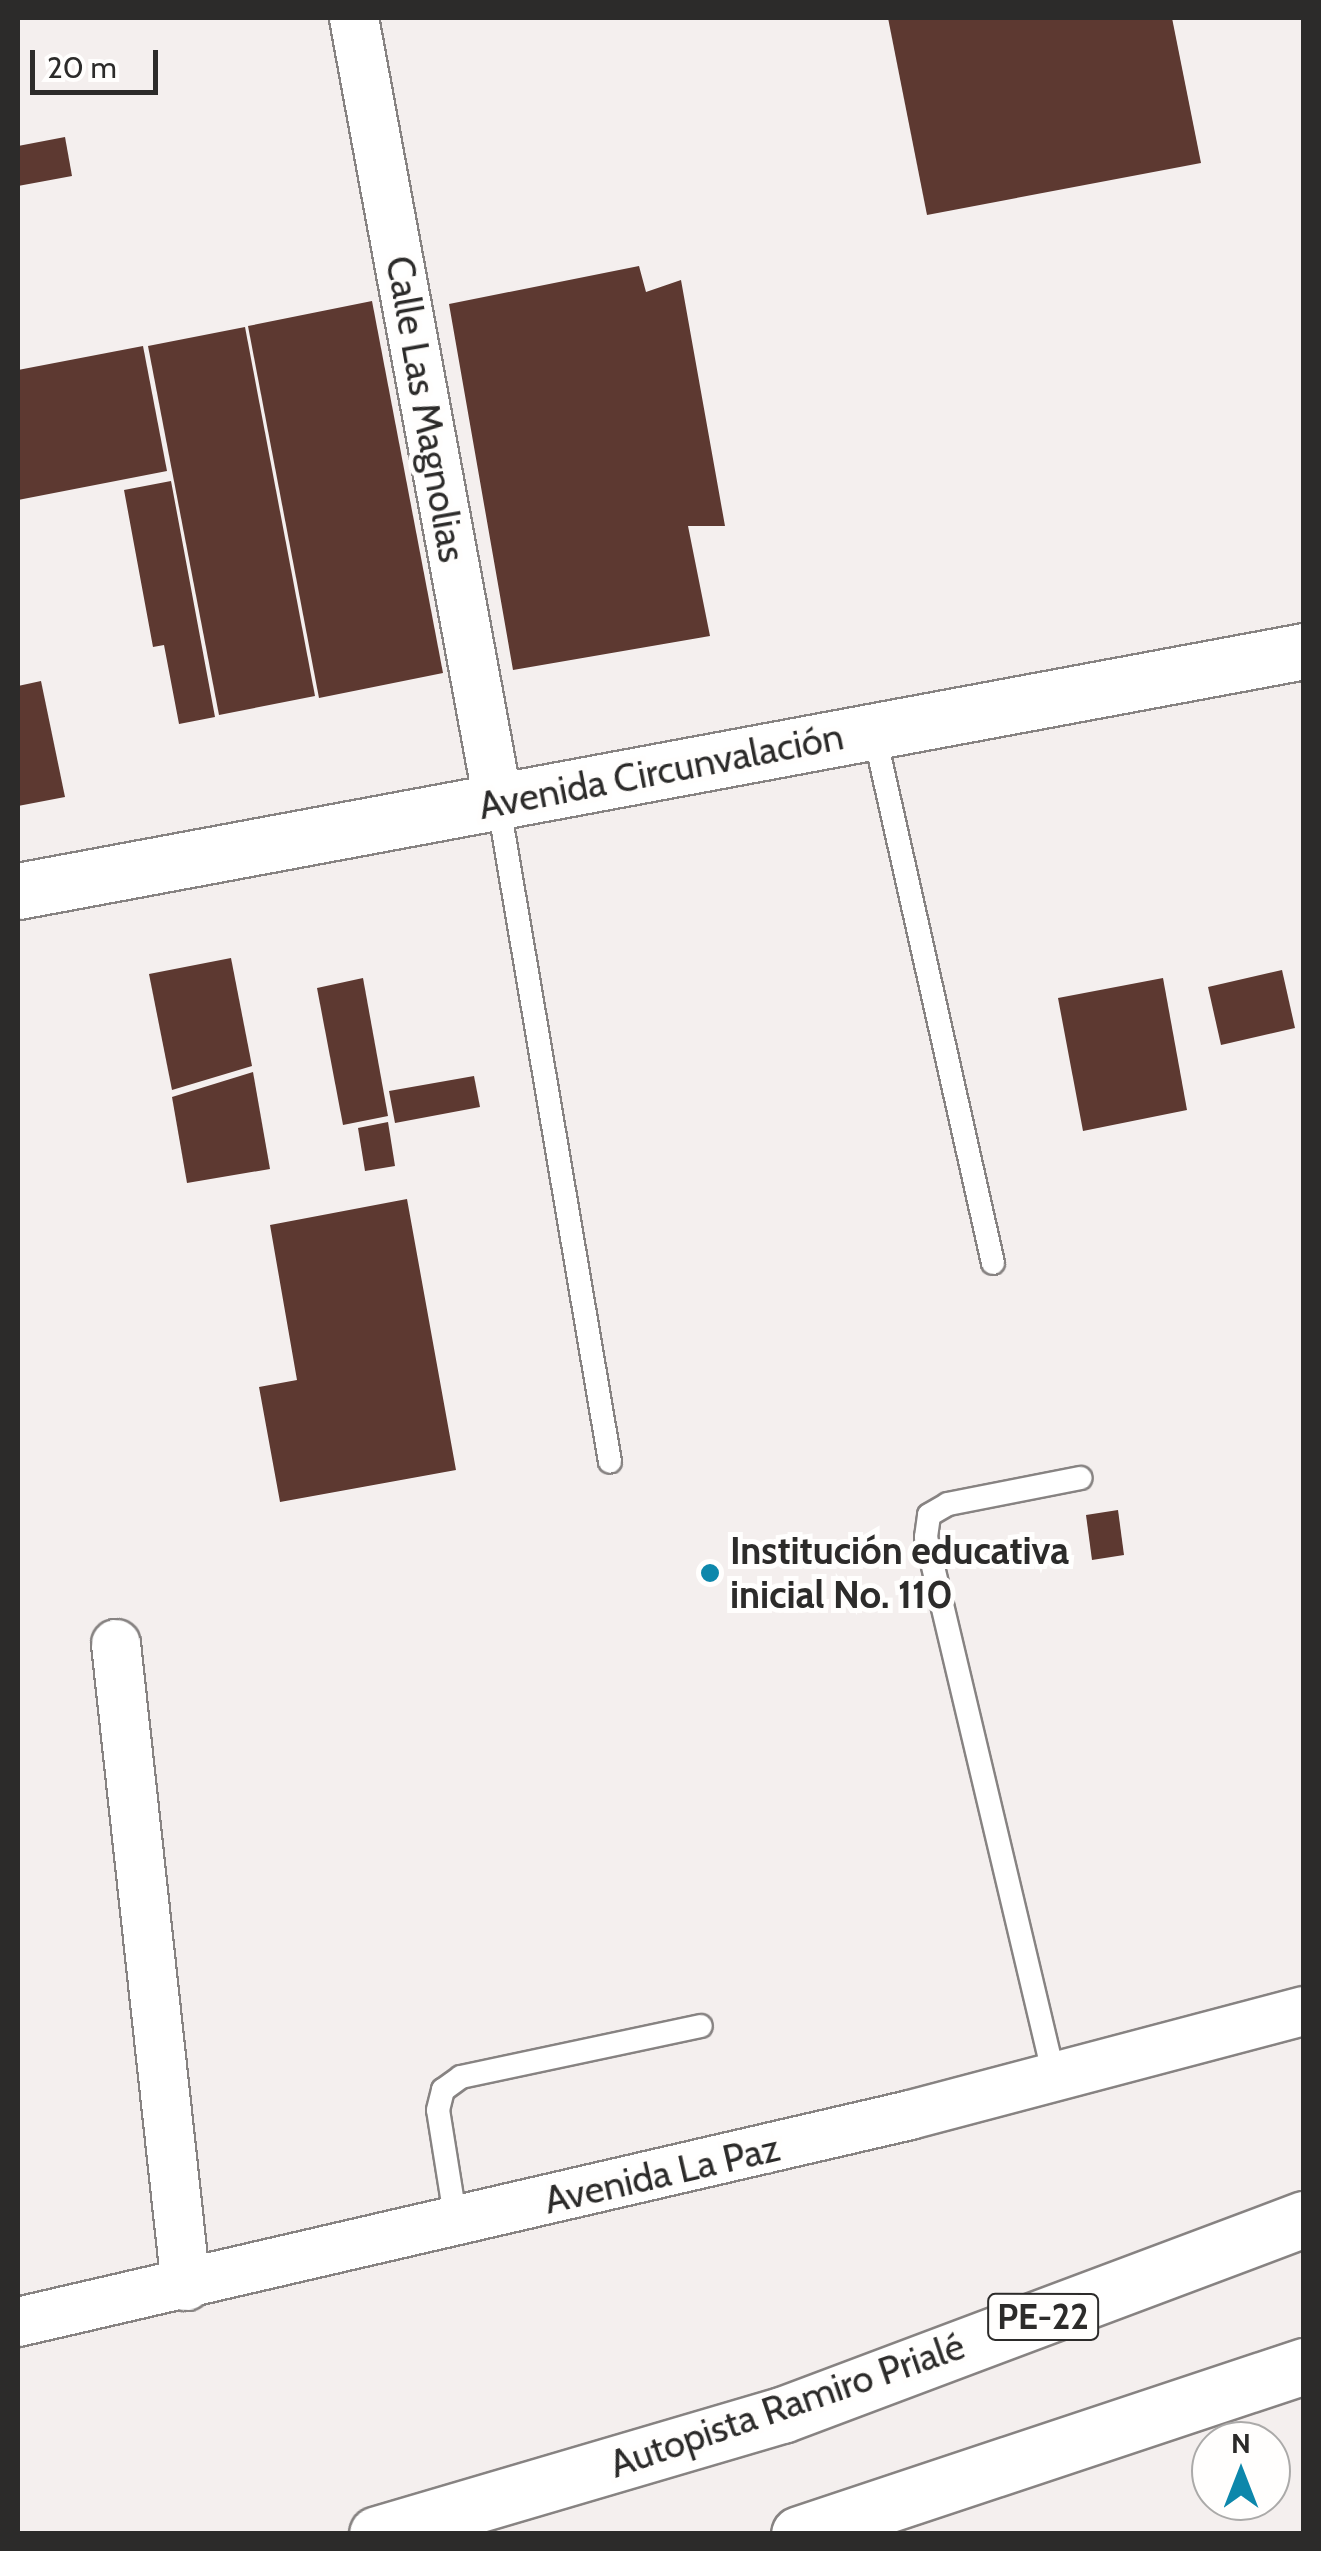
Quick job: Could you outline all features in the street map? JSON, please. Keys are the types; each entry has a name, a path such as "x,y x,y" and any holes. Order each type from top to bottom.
{"main road":[{"name":"Avenida Circunvalación","path":"18,892 1304,651"},
{"name":"Autopista Ramiro Prialé","path":"377,2534 782,2415 1304,2218"},
{"path":"1233,2391 1304,2342"},
{"path":"799,2534 1304,2366"}],"street":[{"name":"Calle Las Magnolias","path":"354,18 498,802"},
{"path":"116,1644 186,2286"},
{"name":"Avenida La Paz","path":"18,2322 456,2222 1054,2076 1304,2010"}],"lane":[{"path":"874,732 993,1264"},
{"path":"498,802 610,1462"},
{"path":"1054,2076 926,1537 929,1515 948,1504 1080,1478"},
{"path":"456,2222 438,2110 443,2090 461,2077 702,2026"}],"building":[{"path":"888,18 1172,18 1201,163 927,215"},
{"path":"65,137 72,176 18,186 18,146"},
{"path":"639,266 646,292 681,280 725,526 688,526 710,636 513,670 449,304"},
{"path":"372,301 443,673 319,698 248,326"},
{"path":"245,327 315,696 219,715 148,346"},
{"path":"143,346 167,471 18,500 18,370"},
{"path":"171,481 215,717 179,724 164,645 153,647 124,490"},
{"path":"41,681 65,797 18,806 18,686"},
{"path":"231,958 252,1066 172,1090 149,974"},
{"path":"1282,970 1295,1028 1221,1045 1208,987"},
{"path":"363,978 388,1116 343,1125 317,988"},
{"path":"1163,978 1187,1110 1083,1131 1058,998"},
{"path":"253,1072 270,1169 187,1183 172,1097"},
{"path":"474,1076 480,1107 395,1123 389,1091"},
{"path":"388,1122 395,1166 365,1171 358,1128"},
{"path":"407,1199 456,1470 280,1502 259,1387 297,1380 270,1225"},
{"path":"1118,1510 1124,1555 1092,1560 1086,1515"}],"place":[{"name":"Institución educativa inicial No. 110","path":"710,1573"}]}
